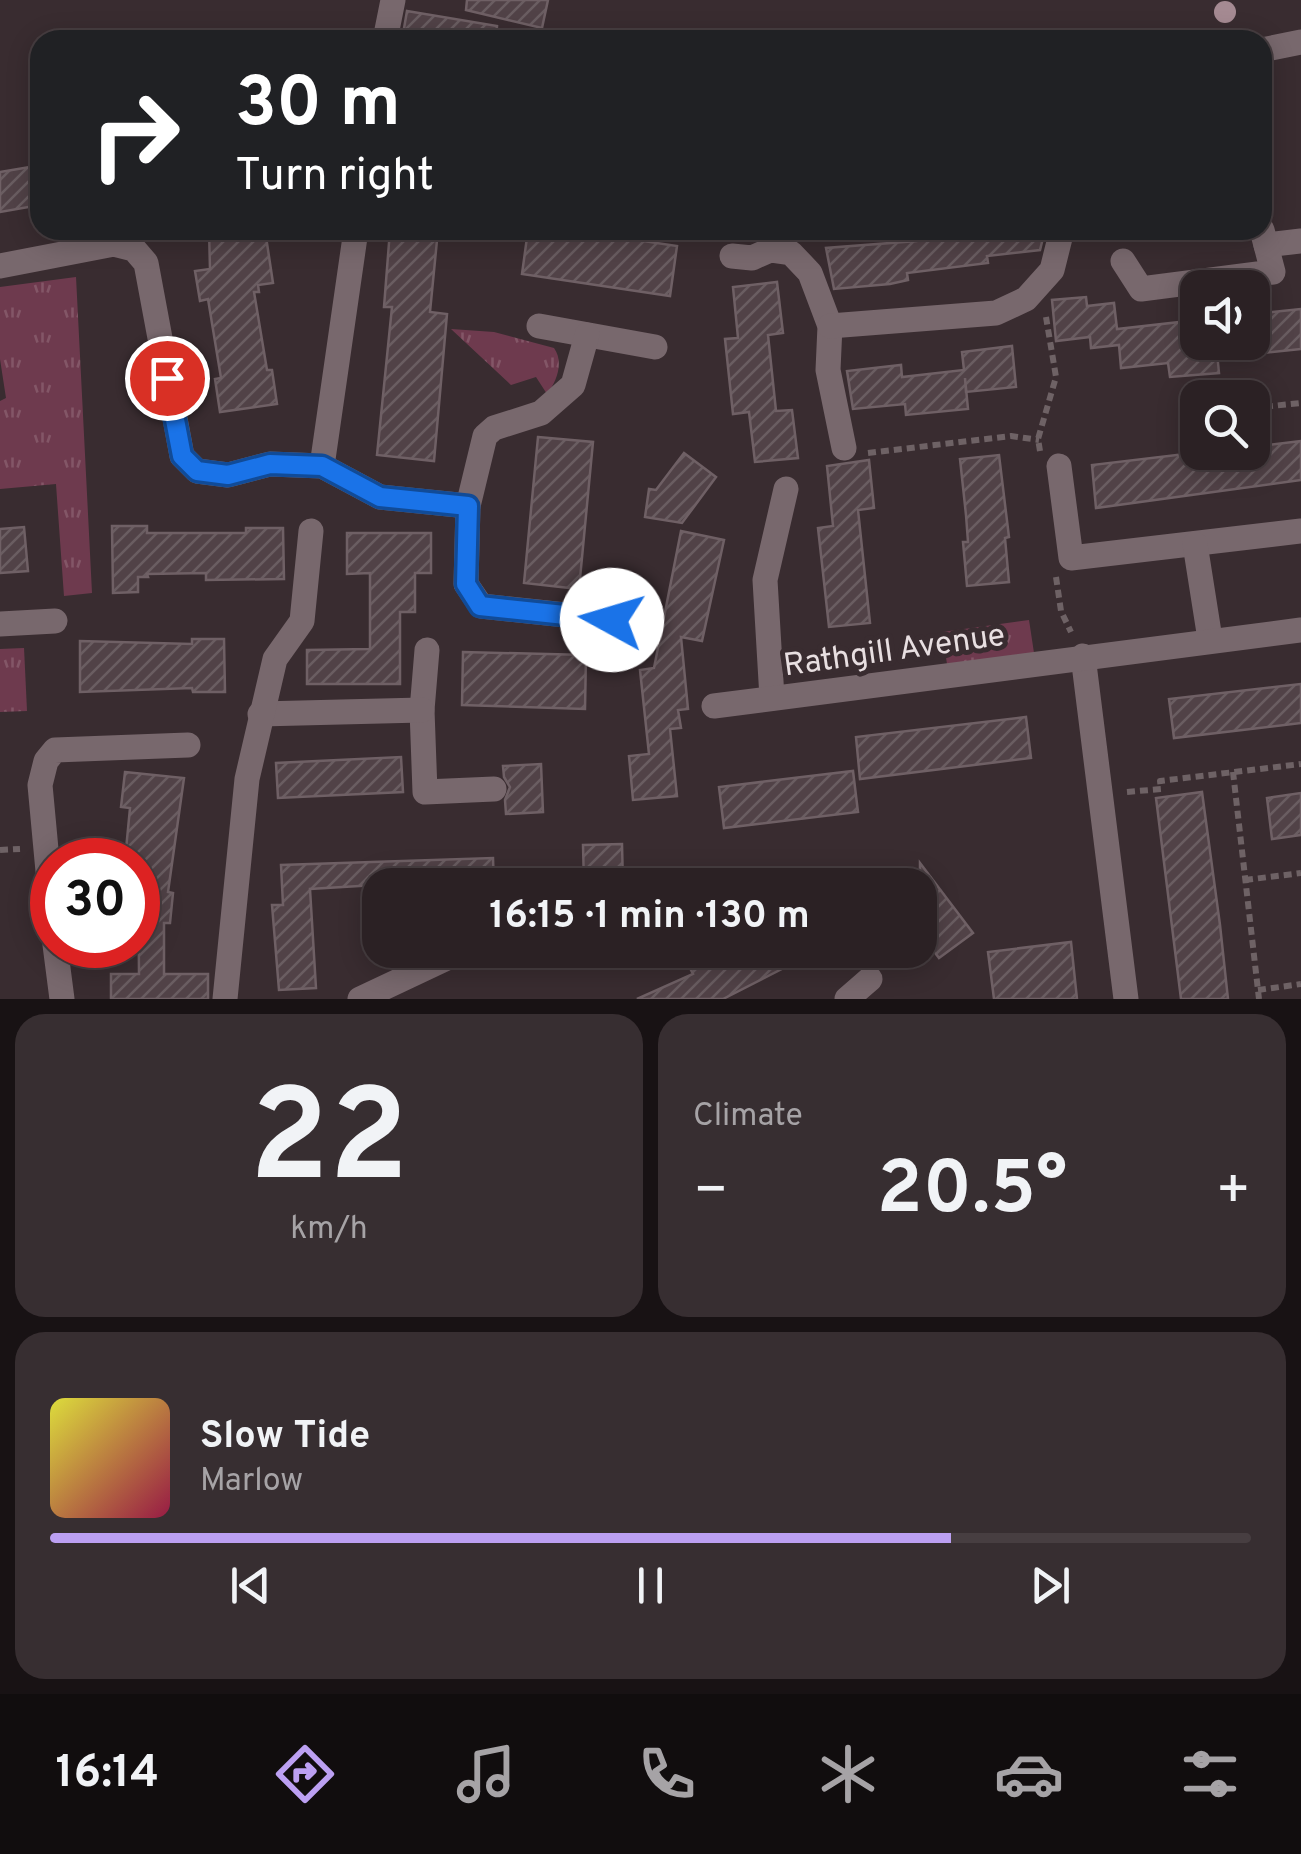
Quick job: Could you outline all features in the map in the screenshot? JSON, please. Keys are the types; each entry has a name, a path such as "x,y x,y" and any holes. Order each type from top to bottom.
{"street":[{"path":"388,30 393,0"},
{"path":"1272,48 1301,42"},
{"path":"1272,239 1301,241"},
{"path":"322,466 355,240"},
{"path":"830,326 996,313 1026,299 1052,270 1060,240"},
{"path":"1123,261 1140,289 1274,272 1265,240"},
{"path":"0,266 114,244 134,249 146,263 182,456 197,471 228,475 270,464 322,466 380,497 468,506"},
{"path":"732,256 752,258 770,250 791,253 810,274 830,326 828,370 844,448"},
{"path":"539,326 656,346"},
{"path":"587,335 574,385 540,413 494,428 485,436 468,506 466,584 480,606 612,620"},
{"path":"1059,466 1071,558 1301,531"},
{"path":"772,698 766,580 786,489"},
{"path":"225,999 248,778 275,659 302,621 311,531"},
{"path":"1194,544 1210,640"},
{"path":"0,624 55,621"},
{"name":"Rathgill Avenue","path":"714,706 1301,630"},
{"path":"428,650 422,710 426,792 494,788"},
{"path":"1082,656 1126,999"},
{"path":"260,714 422,710"},
{"path":"45,838 40,785 46,762 55,750 188,746"},
{"path":"59,968 62,999"},
{"path":"360,999 426,968"},
{"path":"847,999 870,979"}],"path":[{"path":"1270,406 1301,403"},
{"path":"844,448 853,455 1011,436 1038,439 1059,466"},
{"path":"1100,794 1160,789 1160,781 1301,764"},
{"path":"1233,772 1259,994 1301,984"},
{"path":"1246,880 1301,873"}],"green space":[{"path":"76,277 92,593 64,596 56,484 0,489 0,401 6,398 0,359 0,287"},
{"path":"451,329 494,332 554,348 559,365 551,389 547,394 536,377 511,385"},
{"path":"1029,620 1034,653 947,664 942,632"},
{"path":"24,648 27,711 0,712 0,649"}],"building":[{"path":"467,0 548,0 542,28 466,10"},
{"path":"407,11 497,26 497,30 404,30"},
{"path":"30,167 30,207 0,212 0,172"},
{"path":"209,240 267,240 273,283 258,285 259,292 254,292 277,404 220,412 215,379 221,378 208,299 200,301 195,271 210,269"},
{"path":"389,240 437,240 430,312 447,314 434,461 377,455 392,307 384,307"},
{"path":"527,240 637,240 677,246 670,296 522,274"},
{"path":"1042,240 1040,250 987,256 988,263 907,273 908,280 890,284 834,289 826,248 916,241"},
{"path":"777,282 783,333 768,335 776,411 792,410 798,458 755,462 749,412 733,414 725,339 738,338 733,287"},
{"path":"1086,297 1087,306 1114,303 1117,329 1180,322 1180,360 1218,360 1219,373 1170,377 1168,363 1121,368 1119,345 1091,348 1090,337 1056,341 1052,300"},
{"path":"1301,309 1301,349 1270,352 1270,312"},
{"path":"1012,346 1016,387 966,392 968,409 906,415 905,404 853,409 847,371 901,365 902,377 964,370 962,352"},
{"path":"538,437 593,442 579,589 524,583"},
{"path":"1301,441 1301,480 1096,508 1092,465 1180,455 1180,470 1270,470 1270,445"},
{"path":"684,453 716,477 682,523 645,517 649,489 656,490"},
{"path":"999,455 1009,537 1005,538 1009,582 967,586 963,542 968,542 960,459"},
{"path":"869,460 874,508 858,510 870,623 829,627 818,528 833,526 827,466"},
{"path":"112,526 147,526 147,533 246,533 246,528 283,528 284,579 206,580 206,573 147,574 148,577 138,577 138,592 113,593"},
{"path":"24,527 28,571 0,573 0,529"},
{"path":"681,531 724,540 702,641 681,637 688,709 678,710 681,728 670,729 677,796 633,800 629,756 649,754 640,670 654,668"},
{"path":"347,533 431,533 431,573 415,573 415,612 400,612 400,684 307,684 307,650 370,649 370,573 347,574"},
{"path":"192,639 224,639 225,692 193,692 192,688 80,692 80,641 192,644"},
{"path":"463,652 586,655 585,709 462,705"},
{"path":"1301,684 1301,723 1174,738 1169,699"},
{"path":"1026,717 1031,758 860,779 856,737"},
{"path":"401,757 403,792 278,798 276,763"},
{"path":"541,764 543,812 506,814 505,800 510,787 503,766"},
{"path":"853,771 858,812 724,828 719,787"},
{"path":"125,772 184,778 168,892 173,893 170,923 164,923 164,974 208,974 208,999 111,999 111,974 139,974 139,968 160,968 160,838 127,838 130,808 121,807"},
{"path":"1202,792 1228,999 1181,999 1156,798"},
{"path":"1301,793 1301,835 1272,839 1267,798"},
{"path":"622,844 623,868 584,868 583,845"},
{"path":"493,858 493,868 362,868 362,886 310,889 316,988 279,990 272,905 283,905 281,865"},
{"path":"937,885 973,933 939,958 937,955"},
{"path":"1071,942 1077,999 994,999 988,952"},
{"path":"690,968 784,968 723,999 637,999 693,974"}],"route":[{"path":"167,378 182,456 197,471 228,475 270,464 322,466 380,497 468,506 466,584 480,606 612,620"}]}
